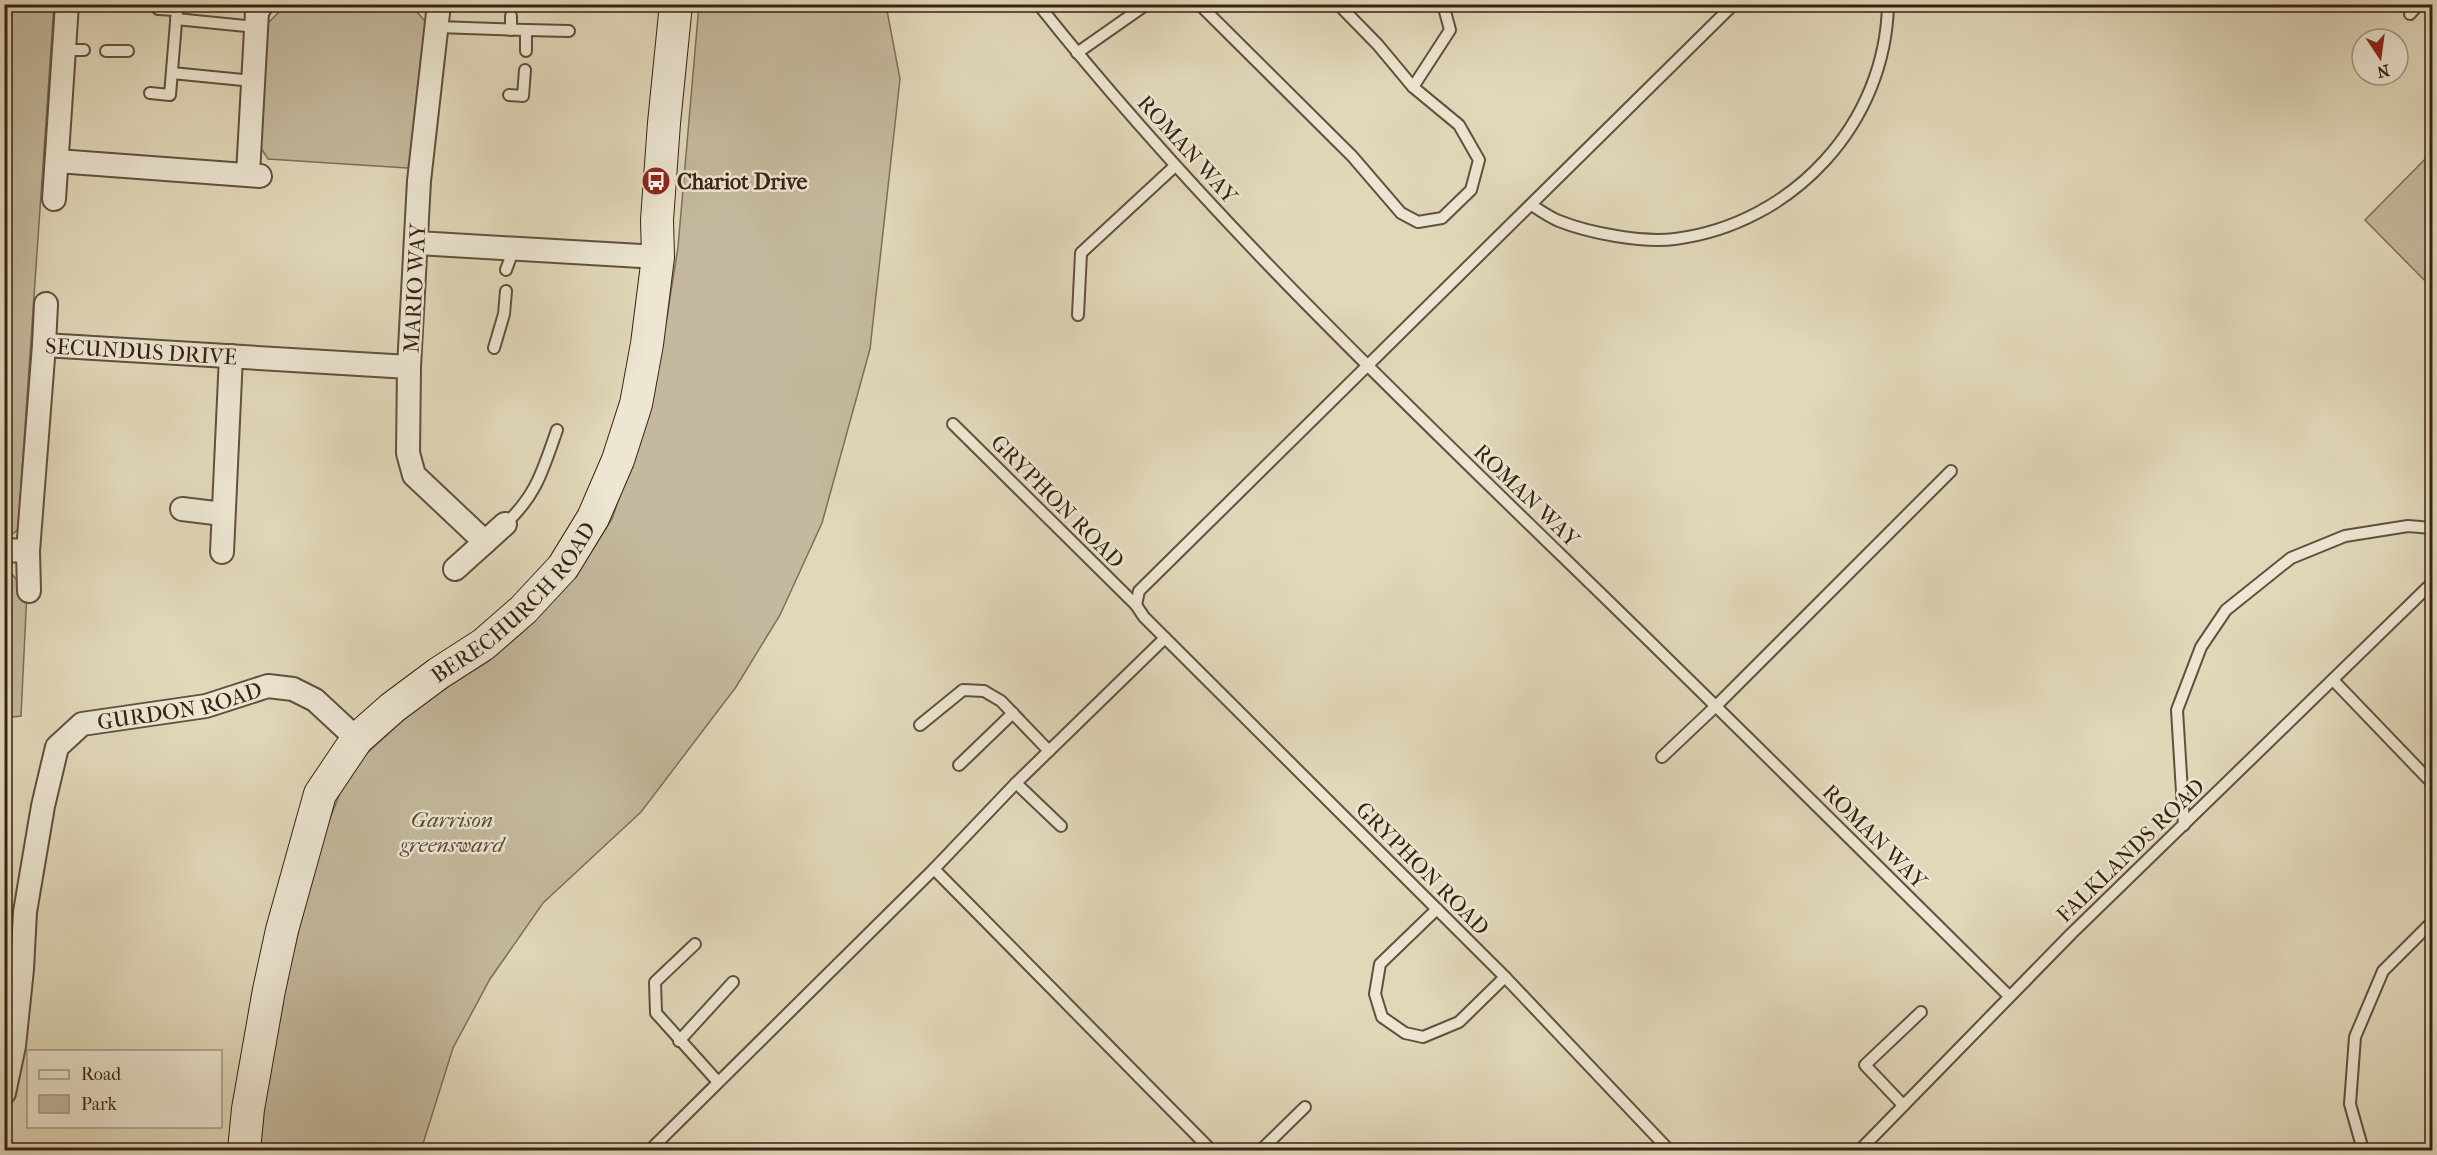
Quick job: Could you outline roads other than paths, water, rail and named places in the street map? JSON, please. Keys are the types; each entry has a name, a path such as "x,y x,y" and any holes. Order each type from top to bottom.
{"street":[{"path":"54,199 57,161 75,50 67,4"},
{"path":"57,161 254,175 253,81 257,12 262,4"},
{"name":"MARIO WAY","path":"439,4 419,181 409,367 408,453 414,475 484,542"},
{"name":"BERECHURCH ROAD","path":"244,1150 248,1109 269,990 304,844 320,794 357,739 392,708 439,673 484,644 523,610 563,567 593,518 622,449 636,404 658,257 657,220 676,4"},
{"path":"417,243 658,257"},
{"path":"44,345 46,304"},
{"name":"SECUNDUS DRIVE","path":"29,591 28,551 44,345 409,367"},
{"path":"222,552 231,356"},
{"path":"182,509 224,514"},
{"path":"455,569 505,524"},
{"path":"5,550 28,551"},
{"name":"GURDON ROAD","path":"4,1093 14,1046 22,969 15,911 57,747 82,724 206,706 268,686 293,689 315,700 357,739"}],"lane":[{"name":"ROMAN WAY","path":"1038,4 1077,53 1175,166 1367,367 1716,706 2009,996"},
{"path":"1077,53 1147,4"},
{"path":"1199,4 1352,156 1401,213 1418,222 1442,218 1471,190 1479,160 1458,125 1413,87 1378,45 1338,4"},
{"path":"1413,87 1449,30 1443,4"},
{"path":"1136,605 1139,591 1734,4"},
{"path":"1531,205 1558,221 1617,237 1674,240 1724,227 1774,204 1815,173 1840,145 1870,92 1887,34 1888,4"},
{"path":"2410,14 2420,4"},
{"path":"150,93 170,95 177,10 158,9"},
{"path":"510,30 511,16"},
{"path":"176,19 256,27"},
{"path":"437,27 569,31"},
{"path":"526,30 526,51"},
{"path":"106,51 128,51"},
{"path":"509,95 523,96 525,70"},
{"path":"172,73 253,81"},
{"path":"1078,315 1081,253 1175,166"},
{"path":"506,270 514,248"},
{"path":"494,348 504,314 506,291"},
{"name":"GRYPHON ROAD","path":"953,424 1437,909 1669,1150"},
{"path":"505,524 520,511 536,487 558,430"},
{"path":"1662,757 1951,471"},
{"path":"2184,825 2177,710 2201,647 2226,610 2291,558 2345,536 2408,526 2433,528"},
{"name":"FALKLANDS ROAD","path":"1860,1150 2009,996 2433,584"},
{"path":"651,1150 934,869 1016,783 1165,638"},
{"path":"2333,680 2433,783"},
{"path":"920,725 963,690 984,691 1001,701 1049,751"},
{"path":"959,765 1013,713"},
{"path":"1016,783 1060,826"},
{"path":"934,869 1211,1150"},
{"path":"1437,909 1380,964 1375,994 1382,1017 1405,1033 1423,1037 1459,1022 1504,977"},
{"path":"2363,1150 2350,1104 2355,1037 2383,971 2433,922"},
{"path":"695,944 655,982 656,1013 718,1082"},
{"path":"679,1041 733,982"},
{"path":"1903,1106 1865,1065 1921,1012"},
{"path":"1261,1150 1305,1107"}],"place":[{"name":"Chariot Drive","path":"656,181"}],"park label":[{"name":"Garrison greensward","path":"452,832"}]}
